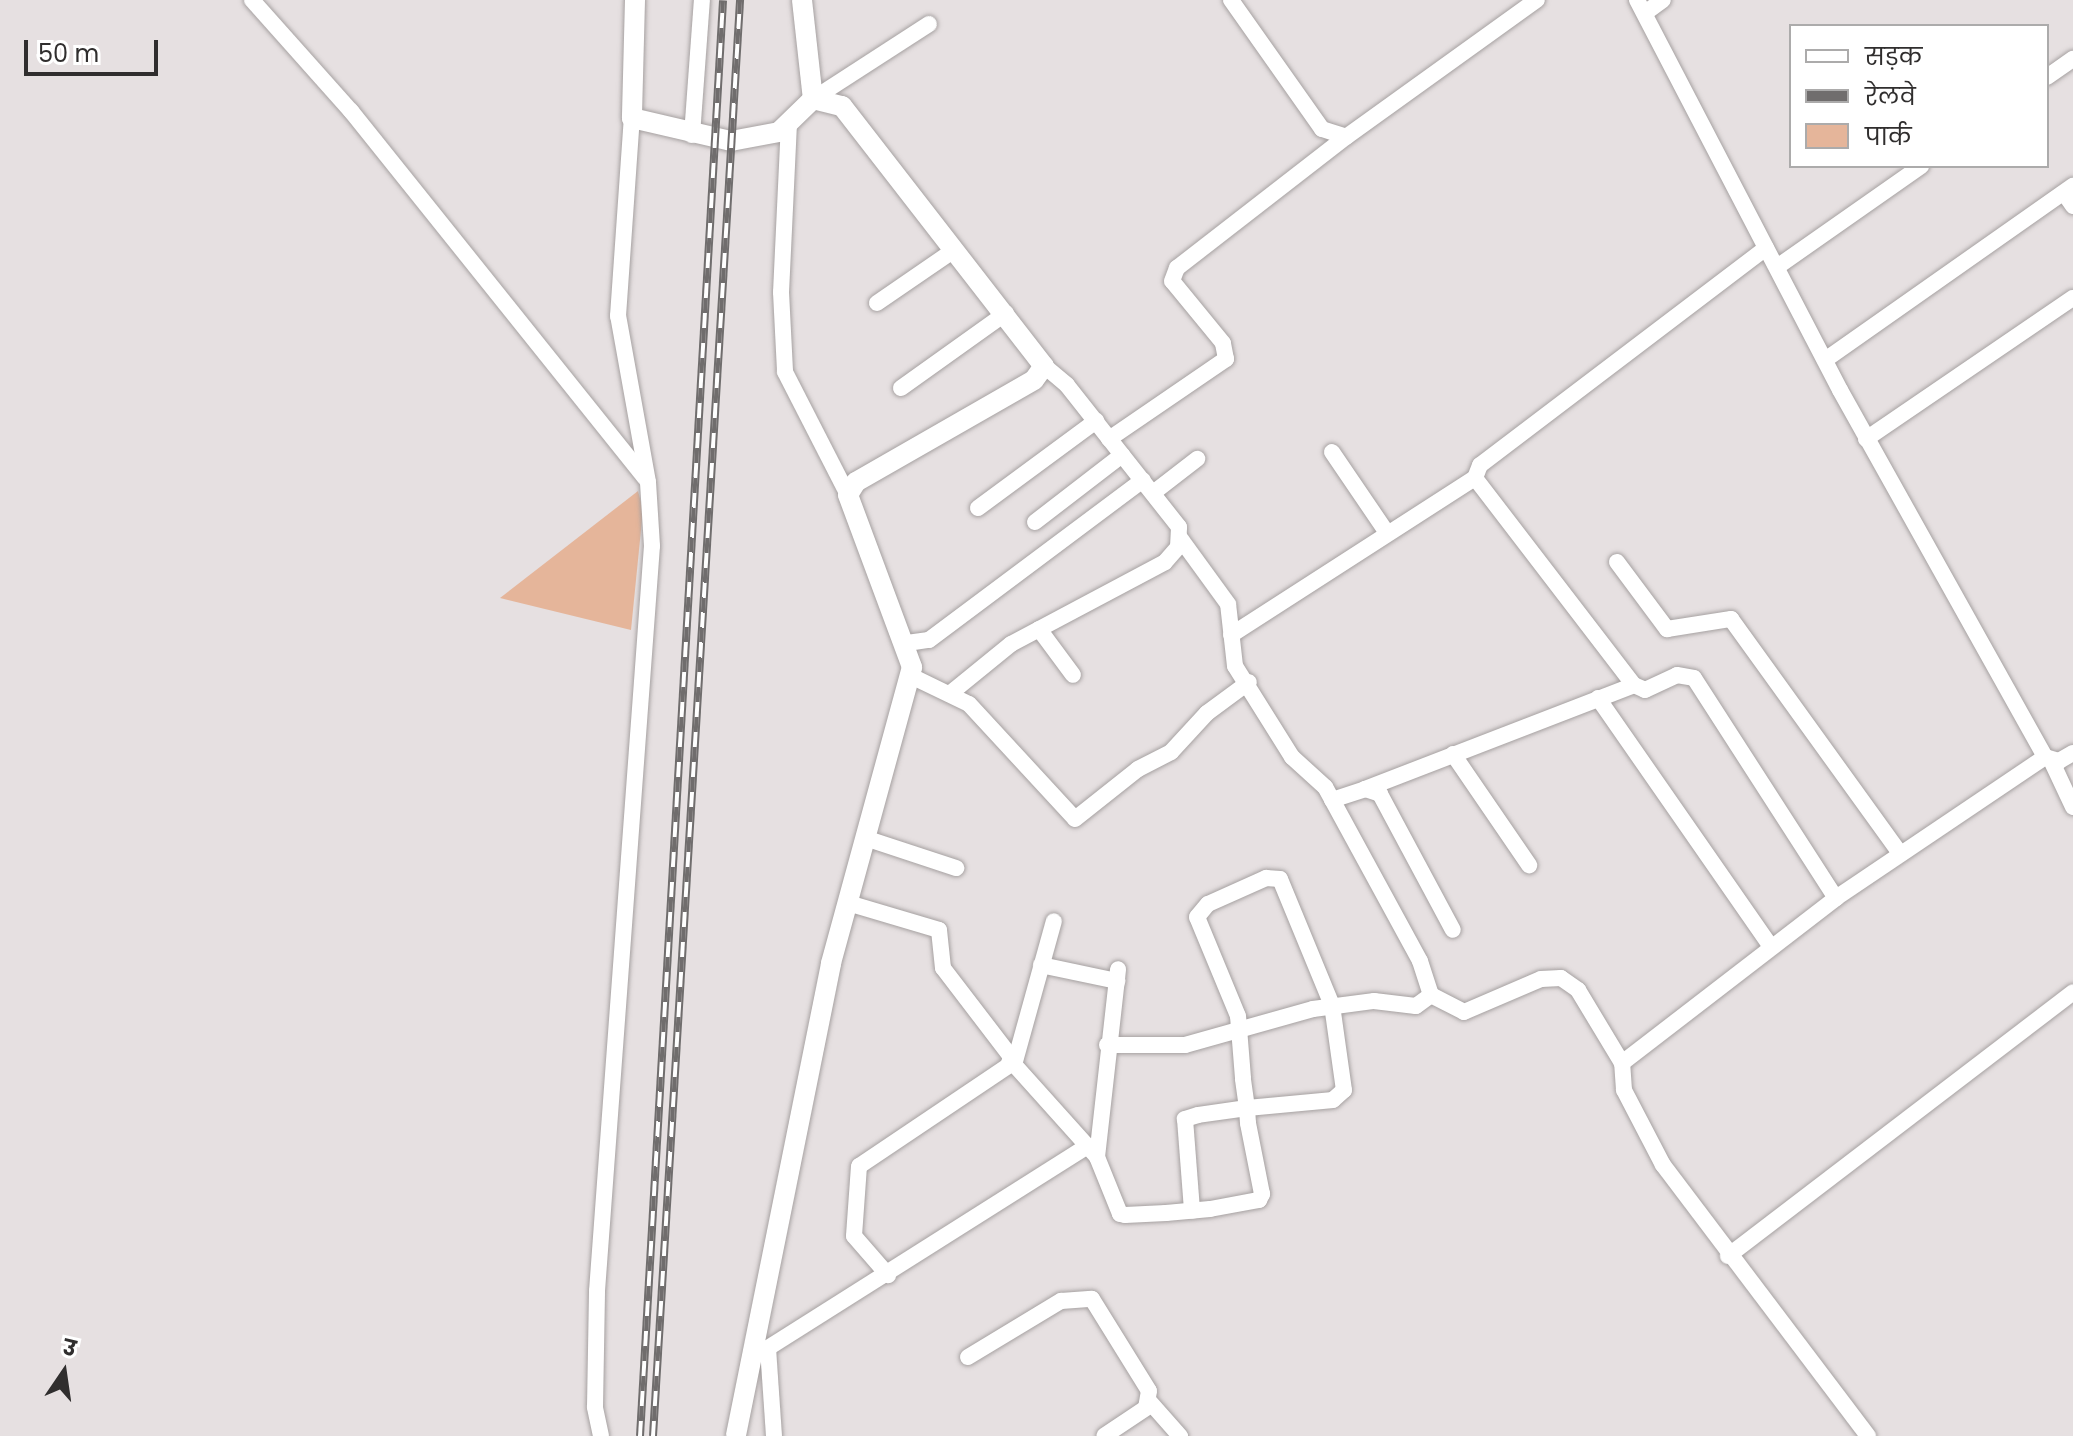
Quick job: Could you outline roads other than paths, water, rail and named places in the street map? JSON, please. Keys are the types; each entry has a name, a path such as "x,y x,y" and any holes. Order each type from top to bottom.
{"street":[{"path":"252,0 351,111 648,482"},
{"path":"601,1436 595,1407 597,1291 648,626 648,482 618,316 632,118 635,0"},
{"path":"692,135 702,0"},
{"path":"802,0 813,99"},
{"path":"1231,0 1322,129 1346,137"},
{"path":"1109,439 1226,359 1223,343 1176,288 1177,268 1346,137 1537,0"},
{"path":"1663,0 1641,6 1866,439 2073,807"},
{"path":"632,118 692,135 756,139 789,123 813,99 929,24"},
{"path":"2049,76 2073,59"},
{"path":"813,99 825,98 852,113 1044,366 1096,421 1148,486 1180,538 1228,604 1233,660 1292,757 1332,800 1420,961 1431,995 1464,1012 1541,979 1561,978 1578,990 1622,1063 1624,1090 1663,1165 1728,1256 1868,1436"},
{"path":"736,1436 761,1352 848,903 911,676 907,643 848,495 785,372 781,292 789,123"},
{"path":"1777,267 1918,168"},
{"path":"1825,360 2070,195"},
{"path":"1231,635 1475,478 1480,465 1766,248"},
{"path":"877,303 954,250"},
{"path":"1866,439 2073,298"},
{"path":"901,388 1006,313"},
{"path":"848,495 856,482 1034,380 1044,366"},
{"path":"978,508 1096,421"},
{"path":"1332,452 1387,533"},
{"path":"1035,522 1122,455"},
{"path":"907,643 929,640 1148,486 1197,459"},
{"path":"1475,478 1634,685 1645,690 1677,675 1694,678 1836,898"},
{"path":"952,692 1039,629 1165,562 1180,538"},
{"path":"1617,562 1667,629 1731,619 1900,853"},
{"path":"1039,629 1073,675"},
{"path":"911,676 952,692 1075,819 1138,769 1171,752 1207,713 1249,682"},
{"path":"1332,800 1634,685"},
{"path":"1598,698 1771,947"},
{"path":"1622,1063 1771,947 1900,853 2048,758 2073,753"},
{"path":"1453,754 1529,865"},
{"path":"1365,789 1380,794 1453,930"},
{"path":"868,839 956,868"},
{"path":"848,903 939,930 943,968 969,995 1012,1063 1091,1152 1120,1214 1192,1211 1262,1198 1247,1108 1240,1030 1197,917 1208,904 1270,877 1283,884 1332,1005 1342,1094 1247,1108 1185,1119 1192,1211"},
{"path":"888,1275 854,1236 859,1166 1012,1063 1054,921"},
{"path":"1041,965 1117,975 1091,1152"},
{"path":"1728,1256 2073,992"},
{"path":"1107,1045 1185,1045 1332,1005 1374,1001 1416,1006 1431,995"},
{"path":"761,1352 1091,1152"},
{"path":"968,1357 1061,1301 1083,1295 1101,1307 1145,1380 1149,1401 1180,1436"},
{"path":"761,1352 774,1436"},
{"path":"1104,1436 1149,1401"}],"railway":[{"path":"640,1436 723,0"},
{"path":"653,1436 740,0"}]}
